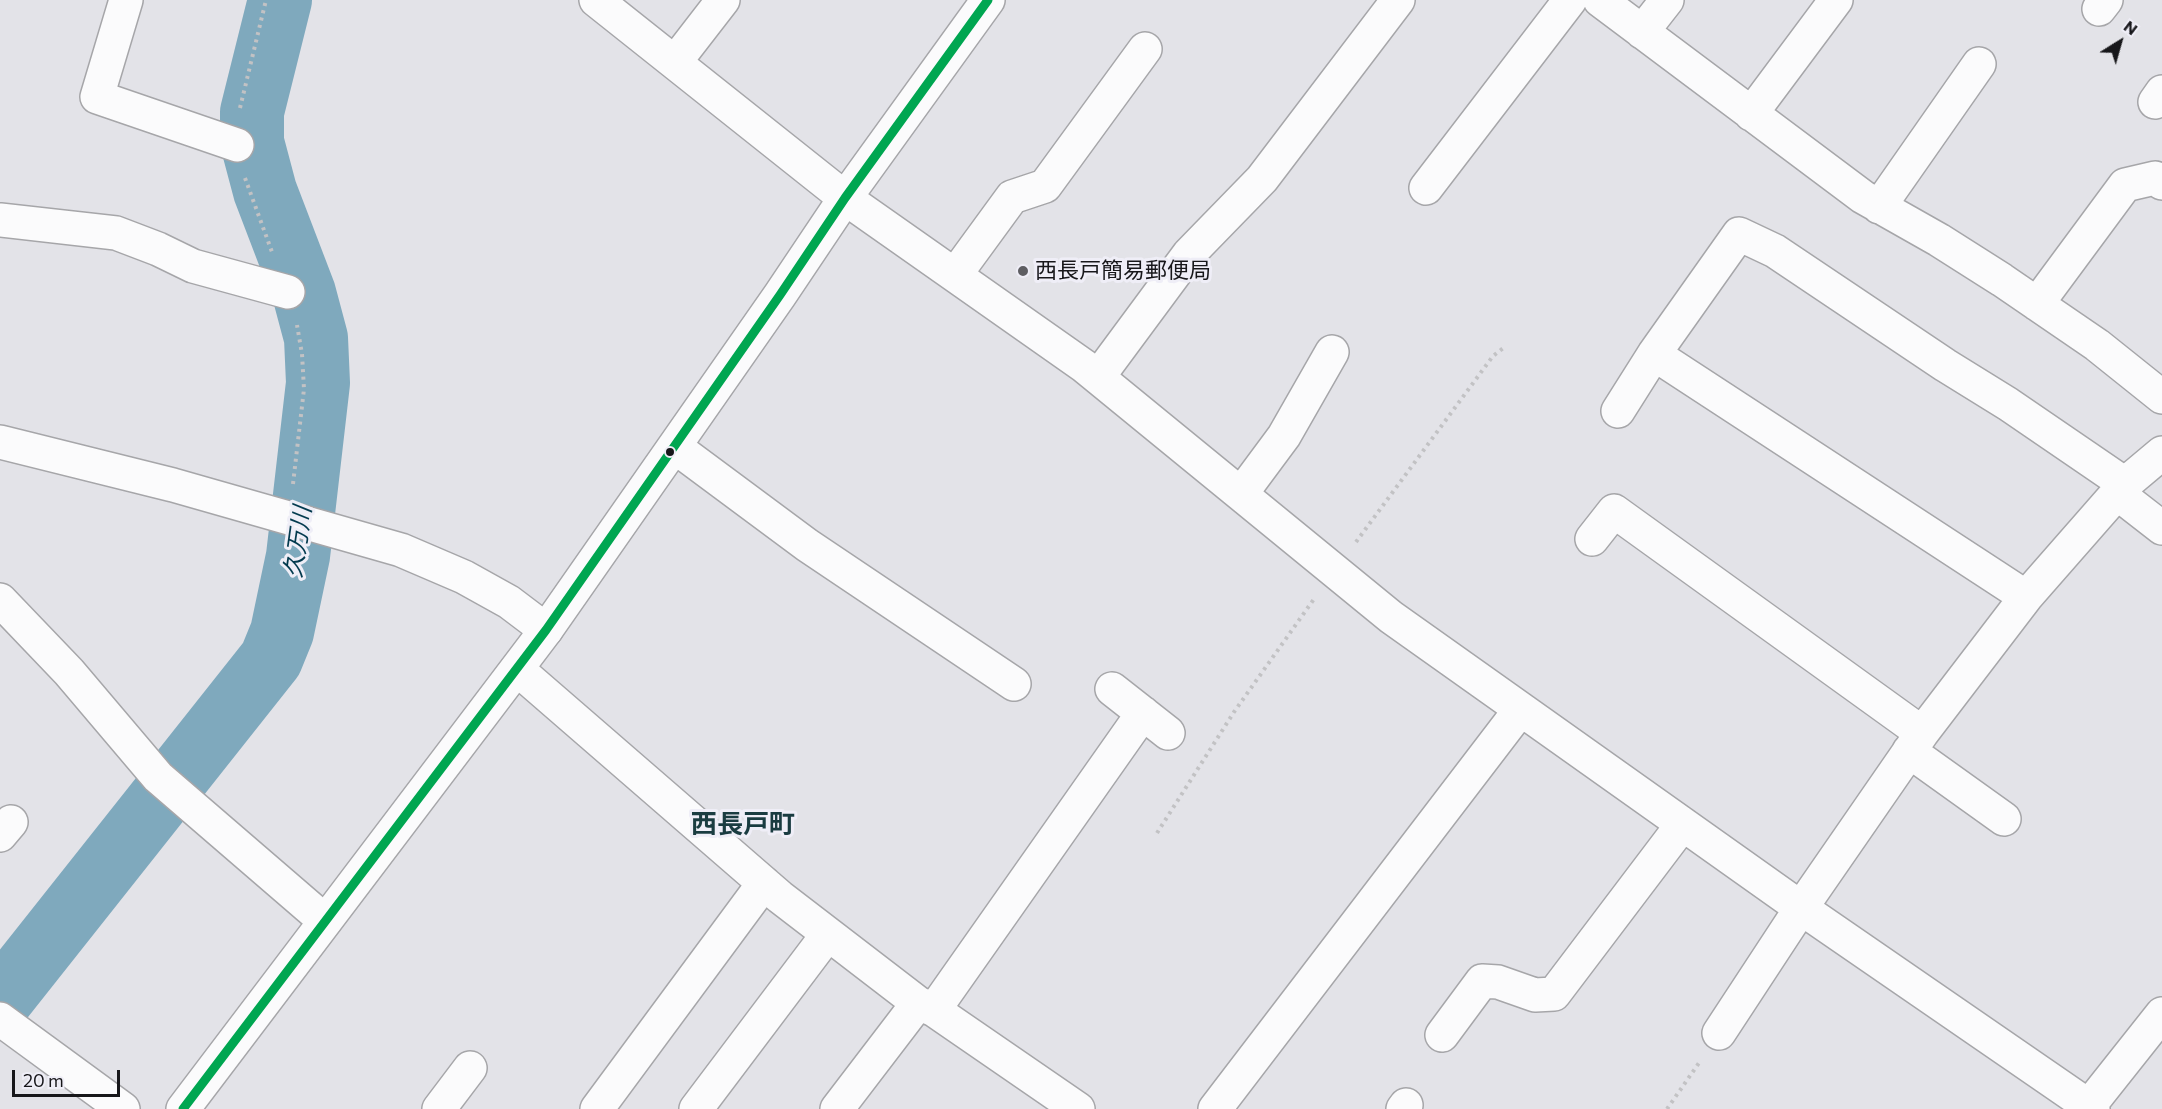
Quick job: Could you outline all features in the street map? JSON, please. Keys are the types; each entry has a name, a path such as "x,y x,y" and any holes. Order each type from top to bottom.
{"street":[{"path":"126,0 97,97 237,145"},
{"path":"596,0 845,198 1098,377 1391,617 2078,1104 2162,1014"},
{"path":"675,62 723,0"},
{"path":"183,1109 546,630 675,447 845,198 988,0"},
{"path":"1098,377 1189,254 1262,179 1398,0"},
{"path":"1426,188 1570,0"},
{"path":"1600,0 1863,197 1939,240 2037,304 2097,345 2162,397"},
{"path":"1642,33 1666,0"},
{"path":"1751,114 1836,0"},
{"path":"955,275 1012,197 1045,186 1134,85 1145,49"},
{"path":"1879,207 1979,64"},
{"path":"2037,304 2125,185 2155,178 2162,183"},
{"path":"0,220 116,233 158,249 193,266 288,292"},
{"path":"1618,411 1654,354 1739,234 1775,251 1945,365 2008,404 2121,489 2162,528"},
{"path":"1241,494 1284,436 1332,352"},
{"path":"1654,354 2026,597"},
{"path":"0,442 173,485 401,550 464,577 509,602 546,630"},
{"path":"675,447 807,545 1014,684"},
{"path":"1719,1033 1801,908 1916,742 2026,597 2121,489 2162,453"},
{"path":"1592,539 1614,511 1916,742 2004,819"},
{"path":"0,600 69,672 158,777 325,921"},
{"path":"517,669 764,883 828,934 926,1006 1078,1109"},
{"path":"837,1109 926,1006 1156,723 1112,689"},
{"path":"1215,1109 1520,710"},
{"path":"1442,1035 1482,981 1498,982 1535,996 1554,994 1682,825"},
{"path":"597,1109 764,883"},
{"path":"696,1109 828,934"},
{"path":"6,1023 123,1109"},
{"path":"439,1109 470,1068"}],"path":[{"path":"1667,1109 1719,1033"}],"waterway":[{"name":"久万川","path":"0,1001 271,659 282,632 298,556 318,383 316,338 304,293 265,191 252,142 252,112 280,0"}],"transit line":[{"path":"183,1109 546,630 845,198 988,0"}],"place":[{"name":"西長戸簡易郵便局","path":"1023,271"}],"district":[{"name":"西長戸町","path":"743,824"}]}
